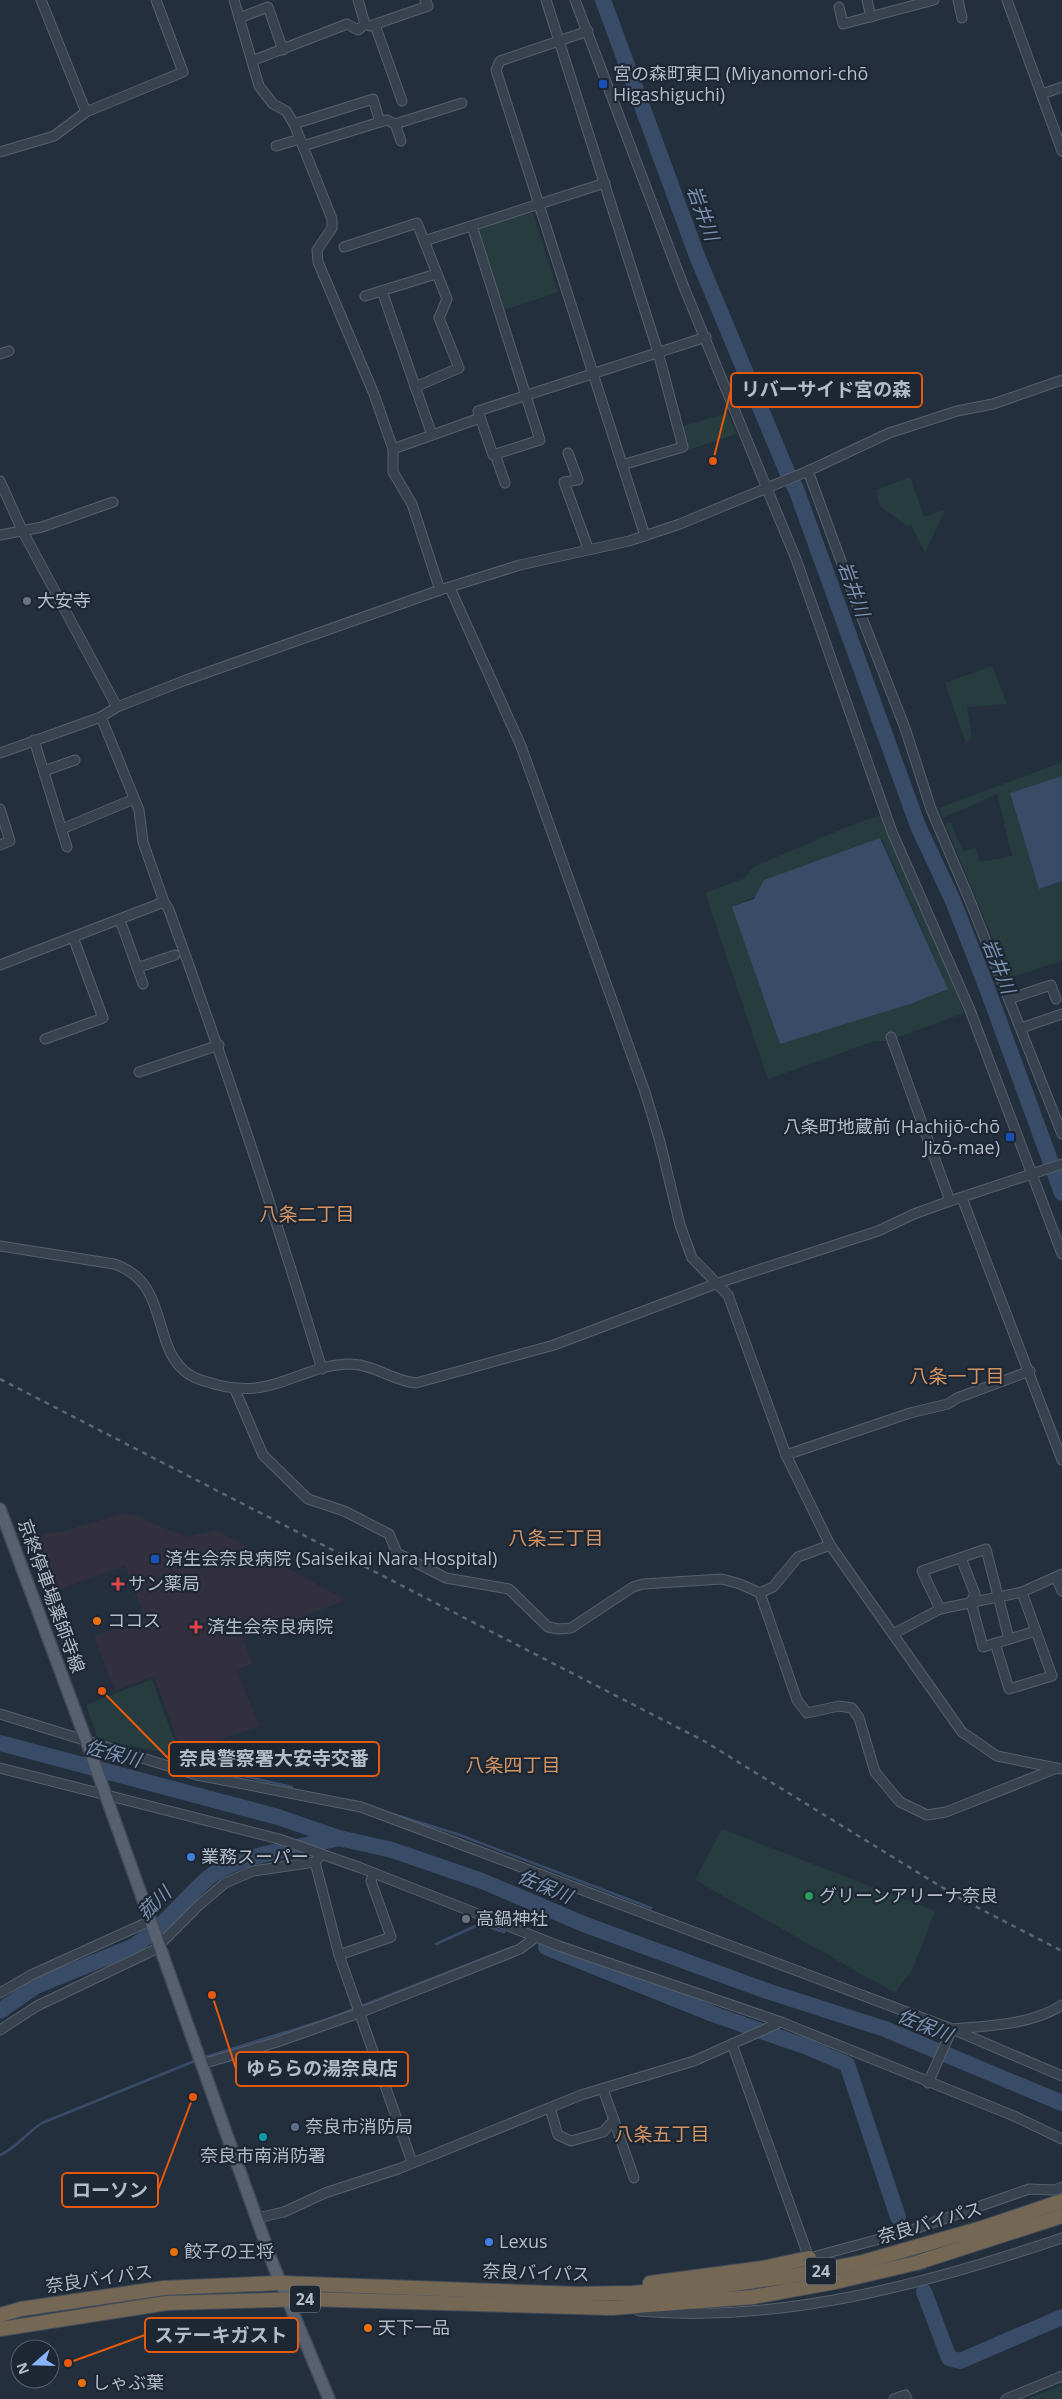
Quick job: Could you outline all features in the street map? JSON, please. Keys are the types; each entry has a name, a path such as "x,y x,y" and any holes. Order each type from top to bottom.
{"highway":[{"name":"奈良バイパス","path":"0,2314 21,2309 164,2288 280,2283 578,2294 632,2293 712,2287 831,2269 1060,2209"},
{"name":"奈良バイパス","path":"0,2329 167,2304 287,2299 611,2308 754,2297 835,2282 924,2261 1060,2209"},
{"path":"578,2294 763,2268 809,2258"}],"main road":[{"name":"京終停車場薬師寺線","path":"0,1509 87,1743 280,2283 329,2399"}],"street":[{"path":"41,0 86,112"},
{"path":"0,152 54,136 86,112 183,72 156,0"},
{"path":"234,0 259,86 272,104 286,111 294,124 332,219 332,228 317,250 318,262 352,338 393,449 393,472 412,504 440,590"},
{"path":"358,0 402,101"},
{"path":"252,61 347,24 358,30 370,24 428,6 425,0"},
{"path":"546,0 658,352 683,447 622,465"},
{"path":"575,0 685,290 771,487 892,832 970,1010 1036,1173 1062,1254"},
{"path":"867,0 871,17"},
{"path":"839,7 843,24 871,17 898,4 934,0"},
{"path":"958,0 962,18"},
{"path":"1007,0 1062,151"},
{"path":"239,18 268,7 283,50"},
{"path":"588,32 500,61 496,67 645,536"},
{"path":"1042,94 1062,87"},
{"path":"294,124 373,100 380,122"},
{"path":"276,146 301,143 387,120 395,124 462,103"},
{"path":"395,124 401,141"},
{"path":"424,241 605,183"},
{"path":"344,247 416,223 447,299 439,318 459,368 415,387"},
{"path":"472,226 540,440 495,454"},
{"path":"365,296 436,274"},
{"path":"382,291 432,435"},
{"path":"505,483 478,411 706,337"},
{"path":"0,753 101,717 118,707 186,680 440,590 520,565 645,536 680,524 806,472 908,426 957,411 993,404 1062,380"},
{"path":"393,449 480,418"},
{"path":"568,453 578,480 564,482 588,548"},
{"path":"806,472 905,728 930,810 1021,1028 1062,1134"},
{"path":"0,481 22,530 118,707"},
{"path":"0,535 42,527 113,502"},
{"path":"450,588 528,764 645,1092 660,1142 680,1225 692,1258 728,1295 786,1455 830,1545 962,1732 997,1756 1059,1768"},
{"path":"101,717 139,810 143,842 164,902 170,910 218,1045 238,1112 287,1255 322,1369"},
{"path":"34,740 67,847"},
{"path":"44,771 75,760"},
{"path":"62,829 134,799"},
{"path":"0,809 10,841 0,845"},
{"path":"0,965 164,902"},
{"path":"120,920 143,984"},
{"path":"46,1039 103,1018 73,937"},
{"path":"137,968 175,955"},
{"path":"1009,999 1051,985 1056,999"},
{"path":"1021,1028 1062,1014"},
{"path":"891,1037 950,1201"},
{"path":"139,1072 218,1045"},
{"path":"0,1246 114,1264 127,1269 146,1288 172,1353 181,1368 198,1380 235,1390 262,1389 337,1365 363,1365 403,1382 416,1382 441,1377 554,1345 718,1283 878,1231 914,1214 1062,1164"},
{"path":"962,1198 1030,1371 1062,1460"},
{"path":"786,1455 849,1436 910,1413 948,1404 957,1398 1030,1371"},
{"path":"235,1390 263,1455 308,1499 344,1510 389,1534 397,1553 446,1578 510,1589 548,1627 559,1629 571,1628 633,1587 643,1584 722,1579 740,1584 760,1593 797,1700 807,1713 839,1706 852,1708 859,1718 874,1772 900,1802 927,1815 946,1812 1059,1768"},
{"path":"760,1593 773,1586 798,1557 830,1545"},
{"path":"940,1609 922,1571 986,1549 1009,1639"},
{"path":"961,1558 975,1594 971,1602 983,1647 1036,1631"},
{"path":"893,1634 940,1609 1022,1592 1059,1576 1062,1591"},
{"path":"995,1643 1009,1689 1052,1676 1022,1592"},
{"path":"0,1714 87,1743 197,1775 361,1807 952,2030 1062,2076"},
{"path":"0,1768 103,1792 279,1839 318,1859 374,1873 536,1937 781,2022 928,2083 1014,2116 1062,2139"},
{"path":"0,2030 37,2006 154,1950 158,1942 225,1883 253,1871 318,1859"},
{"path":"318,1859 339,1955 412,2162"},
{"path":"339,1955 391,1937 371,1881 374,1873"},
{"path":"0,1994 31,1975 150,1922"},
{"path":"202,2064 277,2042 359,2013 520,1949 536,1937"},
{"path":"952,2030 1017,2021 1049,2014 1062,2005"},
{"path":"257,2218 284,2212 325,2193 335,2192 602,2088 694,2061 781,2022"},
{"path":"928,2083 952,2030"},
{"path":"732,2044 809,2258 909,2231 1029,2189 1055,2190 1062,2188"},
{"path":"602,2088 634,2178"},
{"path":"550,2108 558,2135 571,2141 603,2132 614,2120"},
{"path":"909,2231 912,2241"},
{"path":"611,2308 663,2313 741,2312 817,2302 904,2287 924,2274 993,2261 1062,2238"},
{"path":"1006,2399 1062,2376"},
{"path":"894,2399 905,2396 907,2399"}],"shaded area":[{"name":"済生会奈良病院","path":"121,1514 139,1515 151,1523 188,1537 216,1530 346,1600 243,1638 252,1664 236,1670 260,1726 182,1752 154,1676 115,1691 94,1636 145,1618 125,1565 48,1594 24,1536 61,1532"}],"green space":[{"path":"533,214 558,292 504,310 479,233 482,227"},
{"path":"728,413 736,434 688,450 683,426"},
{"path":"910,477 924,517 945,510 925,553 911,525 907,526 880,506 876,490"},
{"path":"992,666 1007,704 967,707 972,738 966,743 945,683"},
{"path":"1062,762 1062,776 1010,793 1040,889 1062,881 1062,961 1009,978 945,824 951,822 963,852 976,847 980,862 1012,856 997,794 943,818 939,808"},
{"path":"883,814 886,829 945,962 964,1013 888,1041 875,1041 768,1079 705,893 745,878 753,867 847,827","holes":["880,838 883,841 948,989 733,907"]},
{"path":"152,1679 180,1756 98,1739 86,1705"},
{"name":"グリーンアリーナ奈良","path":"722,1829 935,1911 912,1970 895,1993 695,1880"},
{"path":"1062,2385 1062,2399 1028,2399"}],"water":[{"path":"1062,776 1062,881 1039,889 1010,793"},
{"path":"880,838 948,989 910,1004 780,1044 732,907 754,899 764,880"}],"waterway":[{"name":"岩井川","path":"603,0 697,256 796,489 918,826 953,901 1062,1193"},
{"name":"佐保川","path":"0,1743 278,1817 339,1838 392,1850 482,1881 586,1925 767,1991 885,2029 1062,2103"},
{"path":"180,1761 292,1787"},
{"path":"393,1814 457,1834 651,1908"},
{"name":"菰川","path":"0,2011 36,1986 132,1947 143,1940 198,1887 220,1870 235,1863 270,1853 339,1838"},
{"path":"436,1944 480,1924 504,1932"},
{"path":"202,2058 328,2019 513,1947"},
{"path":"546,1947 713,2014 807,2047 847,2064 898,2217"},
{"path":"0,2155 42,2123 197,2060"},
{"path":"924,2292 949,2358 960,2361 1062,2317"}],"tunnel":[{"path":"913,2243 923,2270"}],"railway":[{"path":"0,1379 704,1741 961,1899 1062,1951"}],"place":[{"name":"宮の森町東口 (Miyanomori-chō Higashiguchi)","path":"603,84"},
{"name":"リバーサイド宮の森","path":"713,461"},
{"name":"大安寺","path":"27,601"},
{"name":"八条町地蔵前 (Hachijō-chō Jizō-mae)","path":"1010,1137"},
{"name":"済生会奈良病院 (Saiseikai Nara Hospital)","path":"155,1559"},
{"name":"サン薬局","path":"118,1584"},
{"name":"ココス","path":"97,1621"},
{"name":"済生会奈良病院","path":"196,1627"},
{"name":"奈良警察署大安寺交番","path":"102,1691"},
{"name":"業務スーパー","path":"191,1857"},
{"name":"グリーンアリーナ奈良","path":"809,1896"},
{"name":"高鍋神社","path":"466,1919"},
{"name":"ゆららの湯奈良店","path":"212,1995"},
{"name":"ローソン","path":"193,2097"},
{"name":"奈良市消防局","path":"295,2127"},
{"name":"奈良市南消防署","path":"263,2137"},
{"name":"Lexus","path":"489,2242"},
{"name":"餃子の王将","path":"174,2252"},
{"name":"天下一品","path":"368,2328"},
{"name":"ステーキガスト","path":"68,2363"},
{"name":"しゃぶ葉","path":"82,2383"}],"district":[{"name":"八条二丁目","path":"307,1214"},
{"name":"八条一丁目","path":"957,1376"},
{"name":"八条三丁目","path":"556,1538"},
{"name":"八条四丁目","path":"513,1765"},
{"name":"八条五丁目","path":"662,2134"}]}
